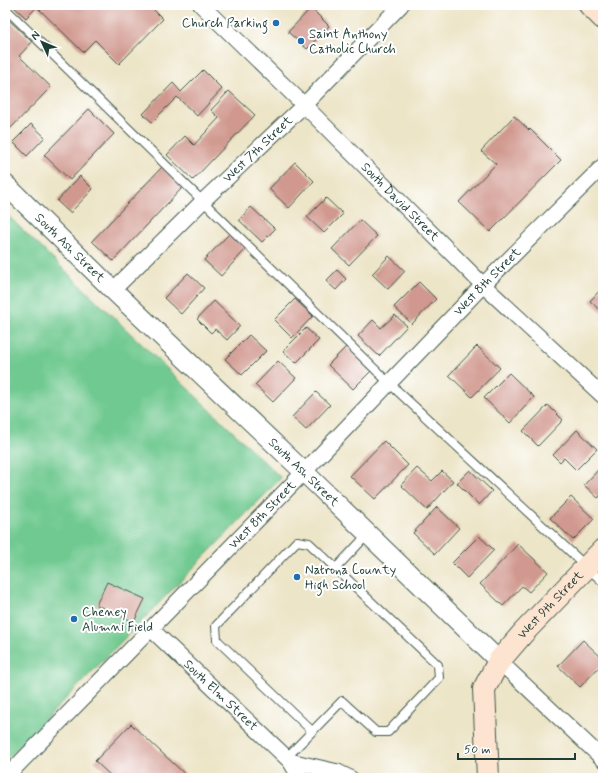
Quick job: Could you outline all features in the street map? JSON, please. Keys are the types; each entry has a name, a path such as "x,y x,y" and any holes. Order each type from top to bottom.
{"main road":[{"path":"590,5 603,18"},
{"name":"West 9th Street","path":"488,778 484,689 499,661 524,632 603,550"}],"street":[{"name":"South David Street","path":"202,5 484,285 603,396"},
{"name":"West 7th Street","path":"113,290 203,201 304,105 397,6"},
{"name":"West 8th Street","path":"5,778 304,472 484,285 603,166"},
{"name":"South Ash Street","path":"5,184 113,290 603,759"},
{"name":"South Elm Street","path":"151,629 288,759 300,778"},
{"path":"288,759 338,772 350,778"}],"lane":[{"path":"5,8 389,383 603,582"},
{"path":"336,568 368,534"},
{"path":"288,759 312,731 342,701 376,732 388,732 439,678 438,665 309,543 297,542 216,626 217,640 312,731"}],"green space":[{"name":"Cheney Alumni Field","path":"5,213 281,478 5,761"}],"building":[{"path":"12,5 149,5 163,19 119,64 95,40 83,52 37,7 26,18"},
{"path":"311,8 329,26 307,49 288,32"},
{"path":"7,18 32,42 19,56 51,87 5,134 5,20"},
{"path":"203,70 222,89 197,116 177,97 152,122 143,114 173,83 181,92"},
{"path":"229,91 255,115 193,180 167,155 185,136 194,145 219,118 211,110"},
{"path":"89,109 114,134 70,180 44,155"},
{"path":"514,116 529,130 530,129 561,160 490,232 459,202 496,164 481,151"},
{"path":"31,124 45,137 27,156 13,142"},
{"path":"295,162 314,181 289,208 269,189"},
{"path":"162,167 183,187 113,261 92,241"},
{"path":"80,176 93,189 70,213 57,201"},
{"path":"326,198 343,214 324,233 307,217"},
{"path":"251,207 275,229 262,242 239,220"},
{"path":"360,220 377,236 349,265 332,249"},
{"path":"230,233 246,249 221,276 204,260"},
{"path":"389,256 405,271 388,289 372,274"},
{"path":"337,270 346,279 336,290 326,281"},
{"path":"188,273 204,288 181,314 164,298"},
{"path":"419,282 436,299 412,324 394,307"},
{"path":"603,287 603,313 590,301"},
{"path":"295,299 313,316 292,338 274,320"},
{"path":"214,301 240,326 227,340 215,329 211,333 197,319"},
{"path":"395,315 407,326 379,356 358,336 373,320 381,328"},
{"path":"306,328 319,340 296,363 283,351"},
{"path":"249,335 266,351 242,375 225,359"},
{"path":"477,346 500,368 472,397 449,375"},
{"path":"346,347 371,371 353,389 328,365"},
{"path":"278,361 296,378 273,402 255,385"},
{"path":"509,373 534,397 510,423 484,398"},
{"path":"316,392 330,405 306,430 292,417"},
{"path":"548,405 563,420 538,446 523,431"},
{"path":"577,430 597,449 576,470 564,458 560,462 553,455"},
{"path":"384,441 408,465 375,499 350,476"},
{"path":"417,468 432,481 442,471 453,481 427,510 401,485"},
{"path":"600,468 603,470 603,493 598,498 584,485"},
{"path":"470,470 492,491 479,505 457,483"},
{"path":"571,497 594,519 573,540 550,518"},
{"path":"437,507 459,528 435,554 413,533"},
{"path":"479,536 494,550 467,578 452,563"},
{"path":"518,544 548,572 529,592 522,586 503,606 480,584"},
{"path":"107,582 145,599 134,622 96,605"},
{"path":"583,640 603,659 603,663 580,687 558,666"},
{"path":"131,724 189,778 113,778 95,761"}],"place":[{"name":"Church Parking","path":"276,23"},
{"name":"Saint Anthony Catholic Church","path":"301,41"},
{"name":"Natrona County High School","path":"297,577"},
{"name":"Cheney Alumni Field","path":"74,619"}]}
